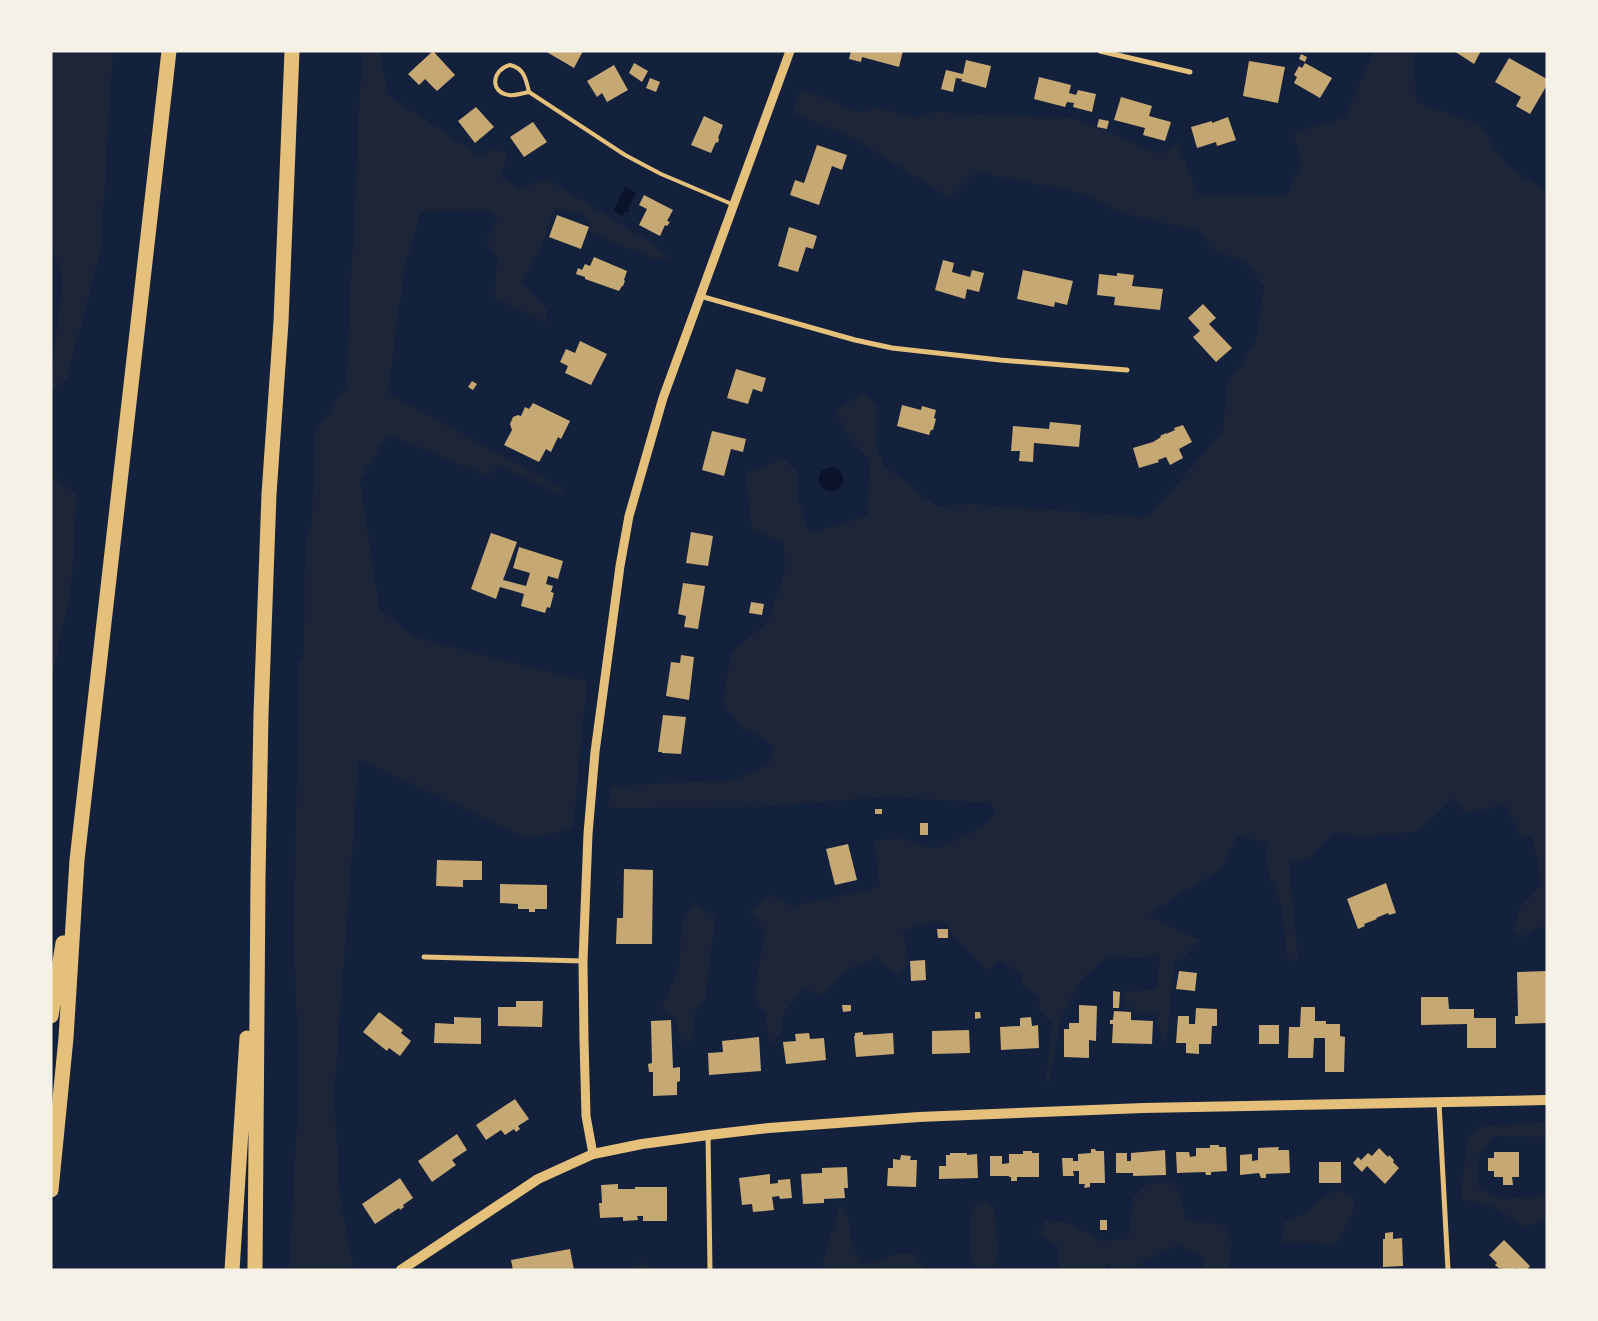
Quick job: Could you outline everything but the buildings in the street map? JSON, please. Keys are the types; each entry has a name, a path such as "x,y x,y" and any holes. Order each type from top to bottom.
{"highway":[{"path":"51,1190 66,1038 77,860 169,51"},
{"path":"255,1270 258,879 268,494 282,322 292,51"},
{"path":"51,1016 77,860"},
{"path":"232,1270 258,879"}],"main road":[{"path":"401,1270 538,1179 593,1154 642,1144 708,1135 833,1123 920,1118 1142,1108 1547,1100"}],"street":[{"path":"593,1154 586,1116 583,961 588,834 595,752 620,566 629,516 660,407 790,51"},
{"path":"1100,51 1190,72"},
{"path":"700,296 855,340 892,348 1000,360 1127,370"},
{"path":"424,957 583,961"},
{"path":"1439,1103 1448,1270"},
{"path":"708,1135 710,1270"}],"lane":[{"path":"529,92 512,96 503,94 496,87 497,73 500,69 510,66 519,69 526,80 529,92 625,156 661,174 734,205"}],"shaded area":[{"path":"51,51 113,51 101,248 67,379 51,391 63,279 51,245"},
{"path":"362,51 380,51 388,95 479,155 493,149 508,153 501,176 518,189 547,179 649,241 670,258 657,260 590,233 590,223 584,214 554,209 542,246 521,282 547,309 547,323 495,298 497,257 486,241 498,217 488,211 421,212 404,270 388,393 564,489 560,495 498,466 488,476 388,435 360,480 379,608 414,637 587,681 573,829 527,839 359,759 334,1096 340,1195 353,1266 348,1270 289,1270 299,1086 294,936 299,661 304,655 305,541 312,527 314,435 346,387"},
{"path":"1374,51 1414,51 1416,102 1479,124 1507,166 1547,191 1547,929 1538,927 1520,938 1514,930 1520,907 1542,884 1532,837 1521,837 1505,805 1465,813 1453,798 1419,831 1360,838 1333,832 1311,857 1289,864 1298,958 1288,961 1281,904 1267,870 1265,842 1237,836 1221,869 1149,916 1200,940 1184,957 1174,963 1167,1043 1161,1037 1156,1014 1135,1013 1133,1007 1124,1006 1123,992 1157,989 1160,955 1142,958 1105,959 1081,980 1061,1017 1049,1081 1046,1081 1052,1023 1038,1010 1041,997 1020,984 1022,975 999,960 988,971 951,933 948,925 934,921 903,931 909,963 899,977 876,958 845,971 823,995 804,989 783,1014 783,1030 769,1045 766,1013 759,1005 754,994 765,931 750,911 770,895 792,906 880,887 874,841 899,838 937,849 984,826 995,813 991,803 886,797 761,807 608,808 611,786 733,780 768,765 774,748 765,739 743,729 723,703 731,653 768,621 785,572 784,542 753,531 745,474 784,458 798,473 798,498 809,533 867,516 870,461 848,436 835,411 864,393 877,406 876,446 884,465 936,506 970,504 1148,517 1223,431 1227,385 1256,341 1264,286 1247,264 1211,248 1200,232 1118,212 1082,193 976,172 950,198 854,139 792,112 802,89 862,113 876,107 916,117 935,112 1074,118 1161,154 1178,143 1198,195 1286,196 1301,163 1293,133 1345,117"},
{"path":"625,187 636,193 628,209 630,210 622,216 613,211"},
{"path":"831,467 836,468 842,474 842,484 836,490 831,491 826,490 820,484 819,479 820,474 826,468"},
{"path":"51,475 77,494 71,591 51,680"},
{"path":"695,903 715,917 706,996 695,1011 693,1039 683,1042 674,1018 661,1010 680,965 681,924"},
{"path":"1547,1121 1547,1137 1494,1136 1479,1155 1479,1188 1504,1199 1541,1196 1547,1192 1547,1219 1525,1227 1493,1207 1461,1199 1467,1138 1479,1127"},
{"path":"1173,1182 1182,1199 1186,1220 1224,1225 1232,1238 1228,1270 1204,1270 1204,1258 1178,1245 1142,1262 1132,1270 1116,1270 1107,1263 1104,1270 1059,1270 1058,1246 1038,1233 1046,1220 1070,1223 1101,1241 1128,1239 1133,1198 1147,1184"},
{"path":"1338,1190 1353,1198 1353,1214 1335,1245 1281,1242 1284,1222 1307,1213 1324,1196"},
{"path":"984,1200 995,1210 998,1250 995,1265 985,1269 970,1262 971,1216 975,1203"},
{"path":"839,1207 847,1210 852,1245 862,1264 899,1254 915,1254 923,1265 922,1270 826,1270 823,1262"},
{"path":"642,1262 658,1270 628,1270"}]}
